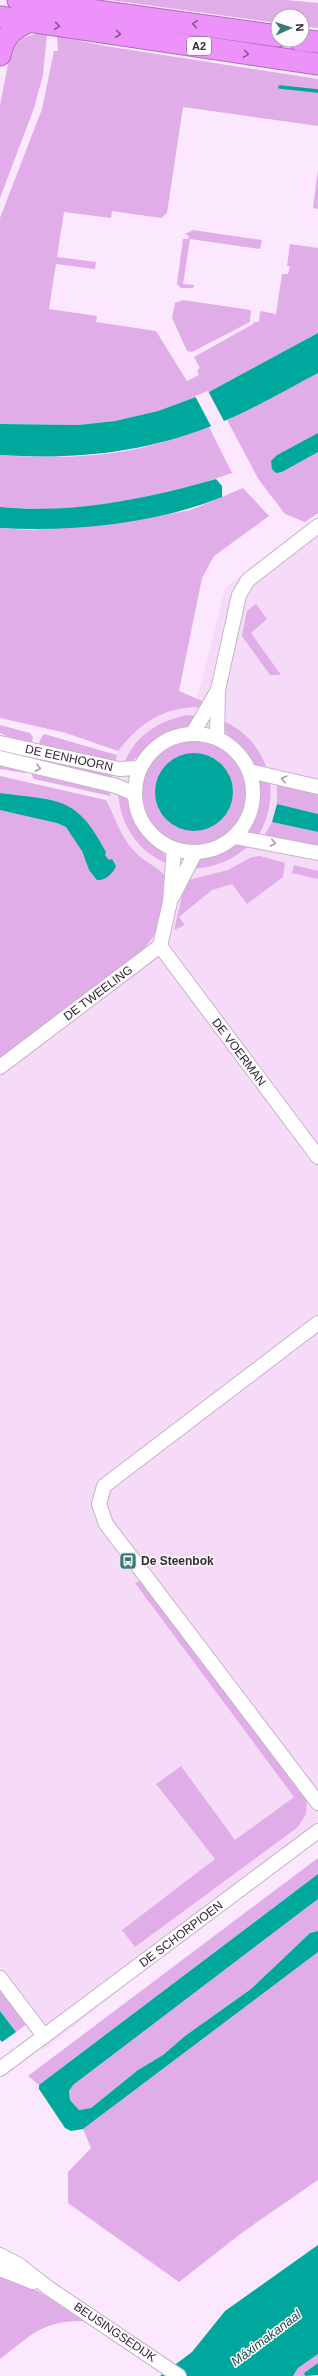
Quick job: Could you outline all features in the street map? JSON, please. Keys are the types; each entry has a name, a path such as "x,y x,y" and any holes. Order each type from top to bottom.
{"highway":[{"name":"A2","path":"18,0 270,35"},
{"name":"A2","path":"2,20 28,22 318,64"},
{"path":"0,55 7,36 13,30 28,22"}],"street":[{"path":"218,738 218,690 239,595 248,580 318,526"},
{"path":"193,733 218,690"},
{"path":"193,733 218,738 238,752 249,771 252,786 250,811 246,821 235,836 221,846 196,853 174,849 166,845 150,832 140,815 133,793 138,768 147,755 167,739 193,733"},
{"name":"DE EENHOORN","path":"0,744 119,769 138,768"},
{"name":"DE EENHOORN","path":"0,758 116,786 133,793"},
{"path":"249,771 318,787"},
{"path":"235,836 318,853"},
{"path":"160,946 170,902 174,849"},
{"path":"170,902 196,853"},
{"name":"DE TWEELING","path":"0,1067 160,946"},
{"name":"DE VOERMAN","path":"160,946 318,1157"},
{"path":"318,1323 104,1486 99,1504 106,1524 318,1803"},
{"name":"DE SCHORPIOEN","path":"0,2069 318,1831"},
{"path":"0,1978 44,2036"},
{"name":"BEUSINGSEDIJK","path":"0,2255 19,2265 50,2289 179,2376"},
{"name":"BEUSINGSEDIJK","path":"0,2269 50,2289"}],"shaded area":[{"path":"110,0 286,0 318,3 318,28 310,27 310,8 270,8 270,22"},
{"path":"35,34 47,34 43,75 34,108 0,198 0,105 9,59 17,43 23,38"},
{"path":"57,36 105,46 318,79 318,126 183,107 167,213 161,218 112,211 111,218 64,212 57,257 96,262 95,269 56,264 49,309 97,316 96,322 156,331 187,381 199,375 197,370 200,368 194,357 253,324 254,322 259,322 260,311 276,314 282,274 288,274 290,266 287,266 290,244 318,248 318,333 207,393 158,411 115,421 78,425 0,424 0,218 42,109 54,51 58,51"},
{"path":"318,169 318,209 313,208"},
{"path":"193,230 262,240 260,249 190,239 183,284 194,285 193,288 181,288 177,284 183,239 188,239 189,236 185,234"},
{"path":"183,300 251,310 250,322 192,352 187,351 172,318 175,303"},
{"path":"318,373 318,433 277,455 271,461 282,472 318,452 318,513 305,522 285,514 259,480 227,420"},
{"path":"209,427 232,473 176,490 118,502 59,508 30,509 0,507 0,455 60,457 120,452 154,445"},
{"path":"243,488 269,516 214,556 202,578 179,691 205,702 200,707 175,710 153,718 135,732 118,751 66,733 0,718 0,528 29,530 84,526 159,516 191,510"},
{"path":"318,516 318,1833 44,2050 0,1993 0,1048 150,897 107,806 113,759 128,731 163,708 196,702 225,588"},
{"path":"256,604 267,619 251,633 281,675 270,675 242,636 247,611"},
{"path":"188,715 200,716 186,727 164,735 154,741 139,756 124,764 135,745 150,730 178,717"},
{"path":"221,720 230,724 250,740 261,755 268,772 255,765 243,748 228,737"},
{"path":"0,725 30,733 33,737 31,747 0,733"},
{"path":"44,734 117,755 115,764 39,745"},
{"path":"191,738 205,740 217,744 228,751 244,770 248,782 249,796 246,810 238,826 224,838 213,843 187,847 167,840 151,825 143,806 142,784 149,764 165,748","holes":["233,786 233,797 230,807 218,823"]},
{"path":"37,755 113,772 111,781 34,764"},
{"path":"0,762 27,768 25,773 0,769"},
{"path":"33,771 110,787 110,796 34,779 32,776"},
{"path":"0,776 106,800 131,848 158,869 167,880 155,934 141,953 0,1058 0,810 44,818 66,827 77,841 89,870 109,860 47,799 0,793"},
{"path":"258,777 270,779 271,794 267,816 258,836 245,833 253,820 258,806"},
{"path":"277,781 318,791 318,814 277,804"},
{"path":"118,791 128,800 142,830 163,851 168,864 147,852 132,835 122,815"},
{"path":"272,822 318,832 318,850 263,838"},
{"path":"252,843 238,854 223,862 207,867 190,869 202,859 218,851"},
{"path":"260,856 285,863 283,877 247,904 232,884 212,890 179,917 185,925 174,930 182,896 188,880 228,870 252,857"},
{"path":"294,865 318,871 318,879 292,873"},
{"path":"140,1581 307,1801 306,1814 298,1827 135,1947 122,1930 215,1859 156,1784 181,1766 235,1840 294,1797 135,1583"},
{"path":"318,1858 318,1874 39,2085 28,2076"},
{"path":"318,1899 318,1931 310,1933 251,1989 185,2036 163,2055 138,2070 91,2108 79,2110 70,2100 69,2091 73,2085"},
{"path":"318,1952 318,2180 243,2232 179,2282 68,2203 68,2172 91,2148 83,2129"},
{"path":"0,1989 27,2024 16,2032 0,2011"},
{"path":"0,2273 30,2286 85,2321 70,2321 48,2326 30,2336 0,2359"},
{"path":"318,2354 318,2363 304,2373 305,2376 293,2376 298,2368"}],"water":[{"path":"318,333 318,373 251,409 209,427 158,443 106,453 54,456 0,455 0,424 78,425 115,421 158,411 207,393"},
{"path":"318,433 318,452 282,472 276,473 272,469 271,461 277,455"},
{"path":"216,479 222,486 222,497 169,514 141,520 84,527 56,529 0,528 0,507 28,509 110,503 163,493"},
{"path":"194,753 209,756 221,765 230,777 233,792 230,807 221,819 209,828 194,831 179,828 167,819 158,807 155,792 158,777 167,765 179,756"},
{"path":"0,793 52,800 75,810 95,833 106,852 105,855 109,860 112,859 116,866 113,871 106,878 97,880 89,870 82,851 66,827 57,823 0,810"},
{"path":"277,804 318,814 318,832 272,822"},
{"path":"318,1874 318,1899 73,2085 69,2091 70,2100 79,2110 91,2108 138,2070 163,2055 185,2036 251,1989 310,1933 318,1931 318,1952 83,2129 71,2131 65,2128 39,2089 39,2085"},
{"path":"0,2011 16,2032 2,2042 0,2040"},
{"name":"Máximakanaal","path":"318,2245 318,2354 298,2368 293,2376 160,2376 192,2352 225,2311"},
{"path":"318,2363 318,2375 305,2376 304,2373"}],"pier":[{"path":"208,391 225,423 212,428 195,396"}],"waterway":[{"path":"280,87 318,91"}],"place":[{"name":"De Steenbok","path":"128,1561"}]}
